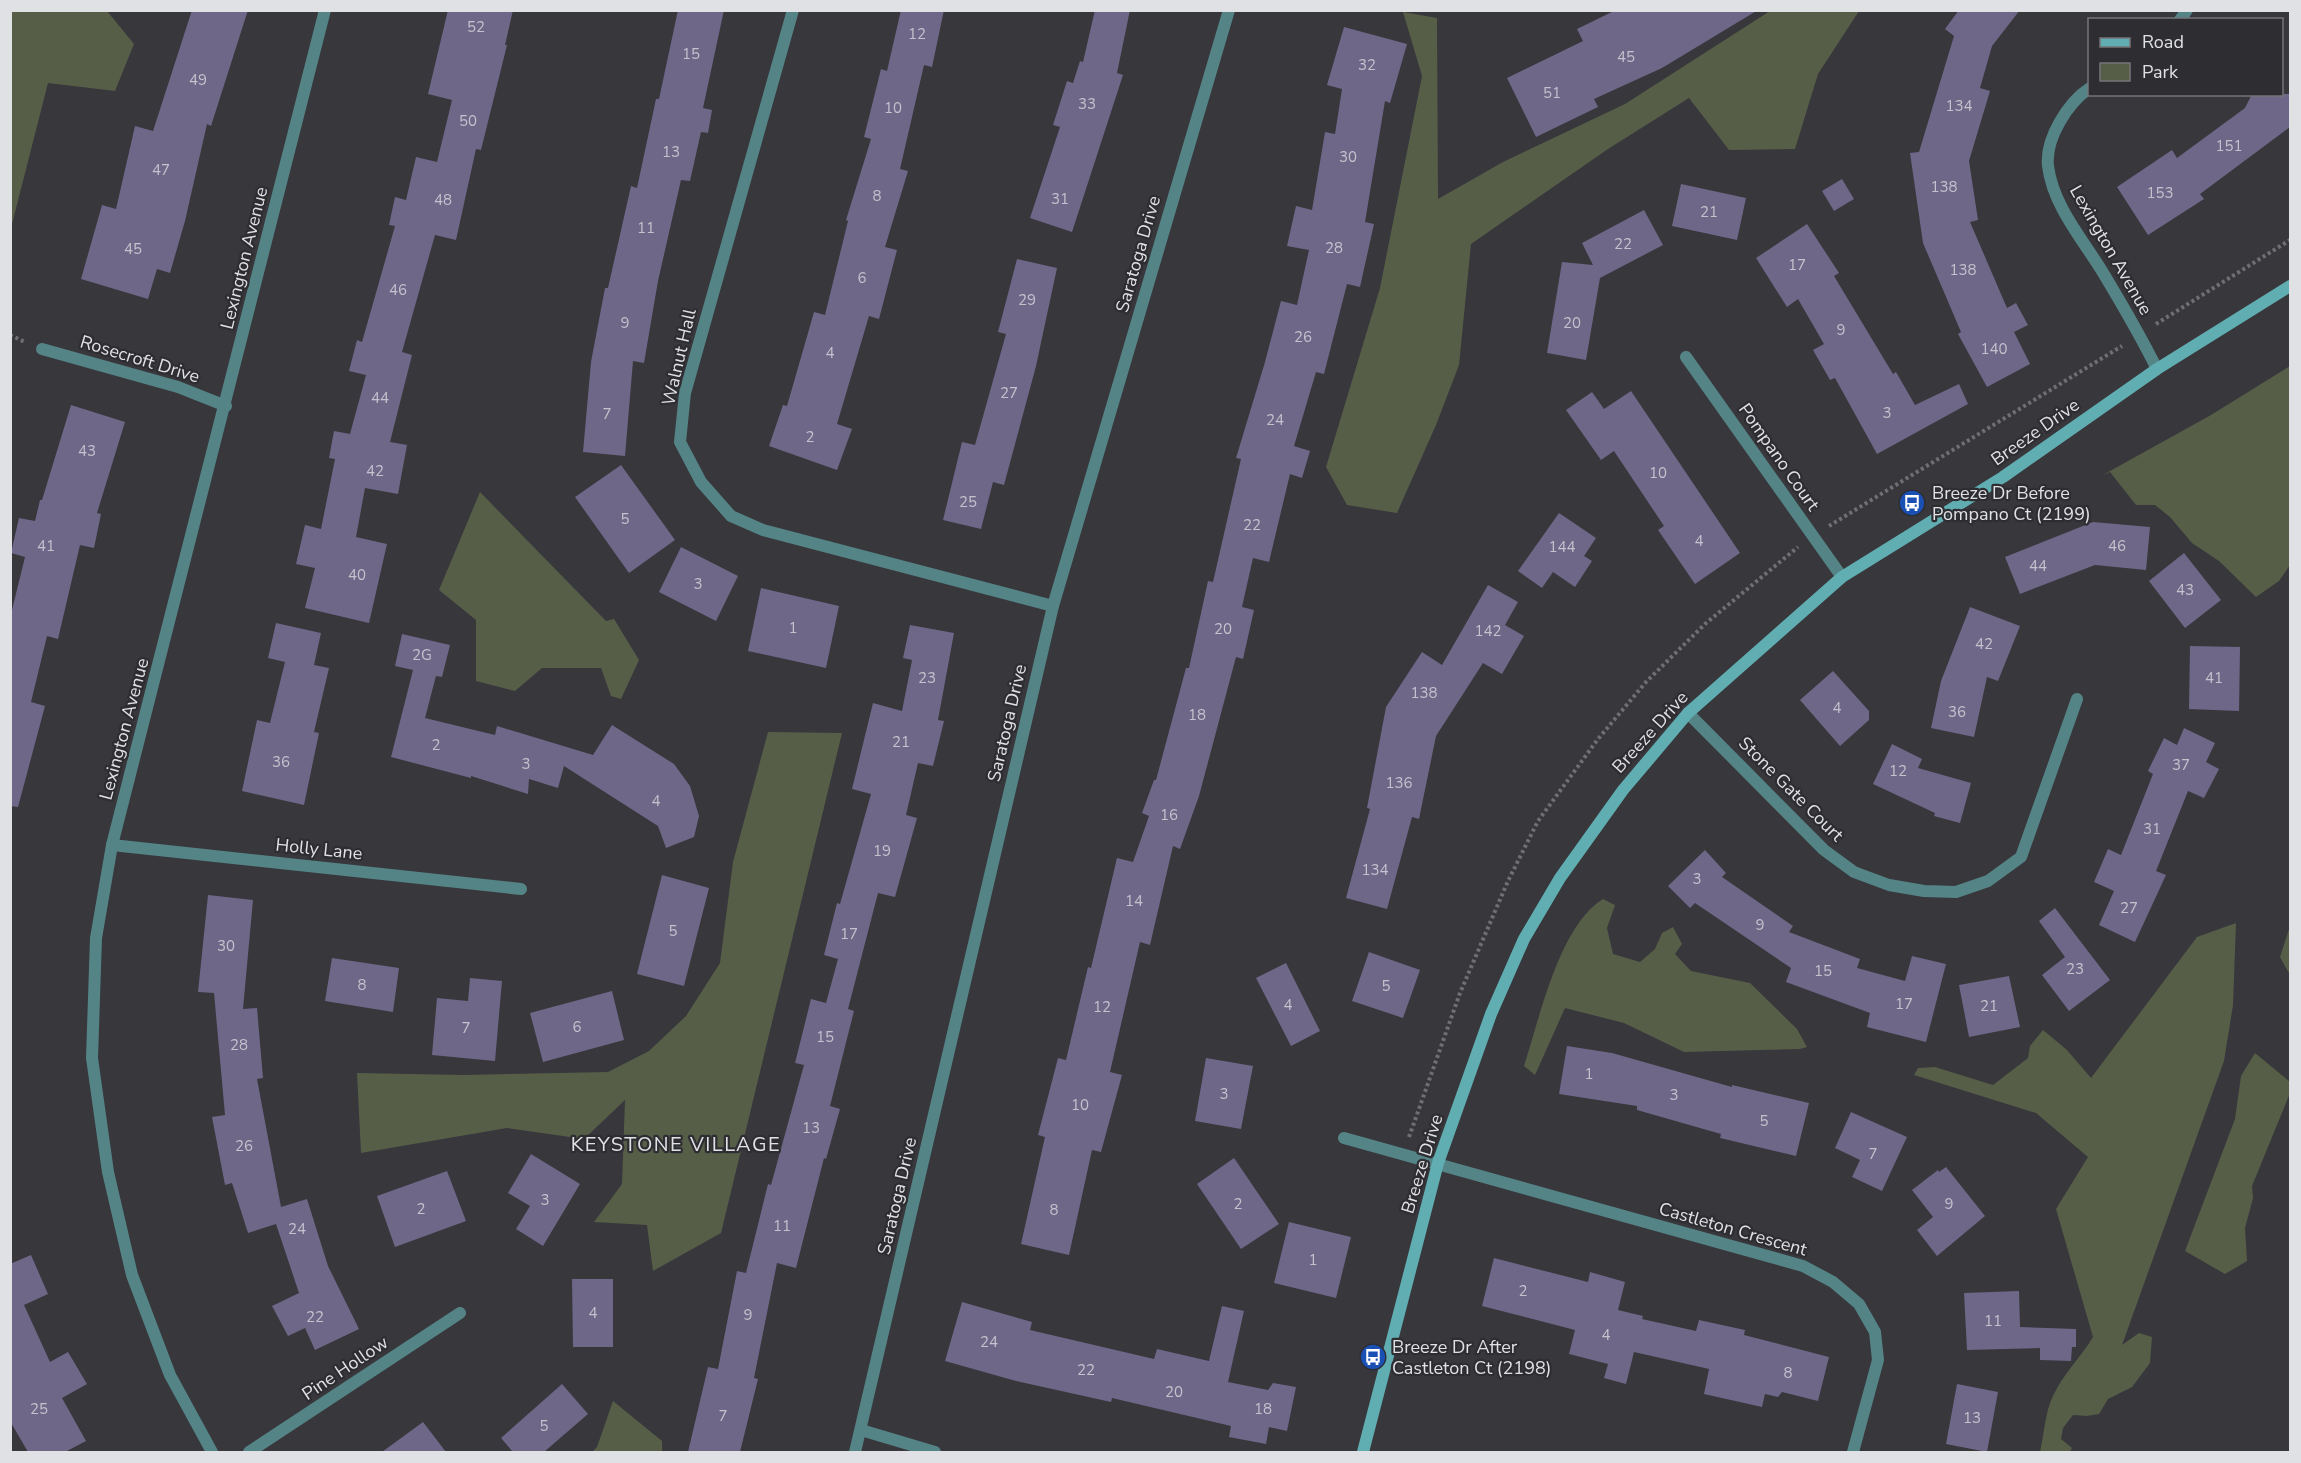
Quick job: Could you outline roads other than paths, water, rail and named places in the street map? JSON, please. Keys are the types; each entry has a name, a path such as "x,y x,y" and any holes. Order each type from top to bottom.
{"street":[{"name":"Lexington Avenue","path":"212,1452 170,1375 132,1275 108,1172 92,1058 96,938 112,845 326,10"},
{"name":"Walnut Hall","path":"793,10 685,393 680,442 701,482 731,516 763,530 1053,606"},
{"name":"Saratoga Drive","path":"855,1452 1053,606 1228,10"},
{"name":"Lexington Avenue","path":"2088,89 2079,95 2053,133 2048,165 2058,201 2105,276 2157,369"},
{"name":"Breeze Drive","path":"1363,1452 1438,1164 1491,1014 1524,939 1560,878 1623,790 1689,713 1842,578 2003,477 2157,369 2290,286"},
{"name":"Rosecroft Drive","path":"42,349 178,387 226,406"},
{"name":"Pompano Court","path":"1686,357 1842,578"},
{"name":"Stone Gate Court","path":"1689,713 1824,850 1854,872 1889,885 1924,891 1956,892 1988,881 2020,856 2077,699"},
{"name":"Holly Lane","path":"112,845 521,889"},
{"name":"Castleton Crescent","path":"1344,1138 1803,1266 1833,1282 1859,1304 1875,1332 1878,1360 1853,1452"},
{"name":"Pine Hollow","path":"249,1452 460,1313"},
{"path":"861,1430 935,1452"}],"place":[{"name":"Breeze Dr Before Pompano Ct (2199)","path":"1912,503"},
{"name":"Breeze Dr After Castleton Ct (2198)","path":"1373,1357"}],"district":[{"name":"KEYSTONE VILLAGE","path":"676,1144"}]}
